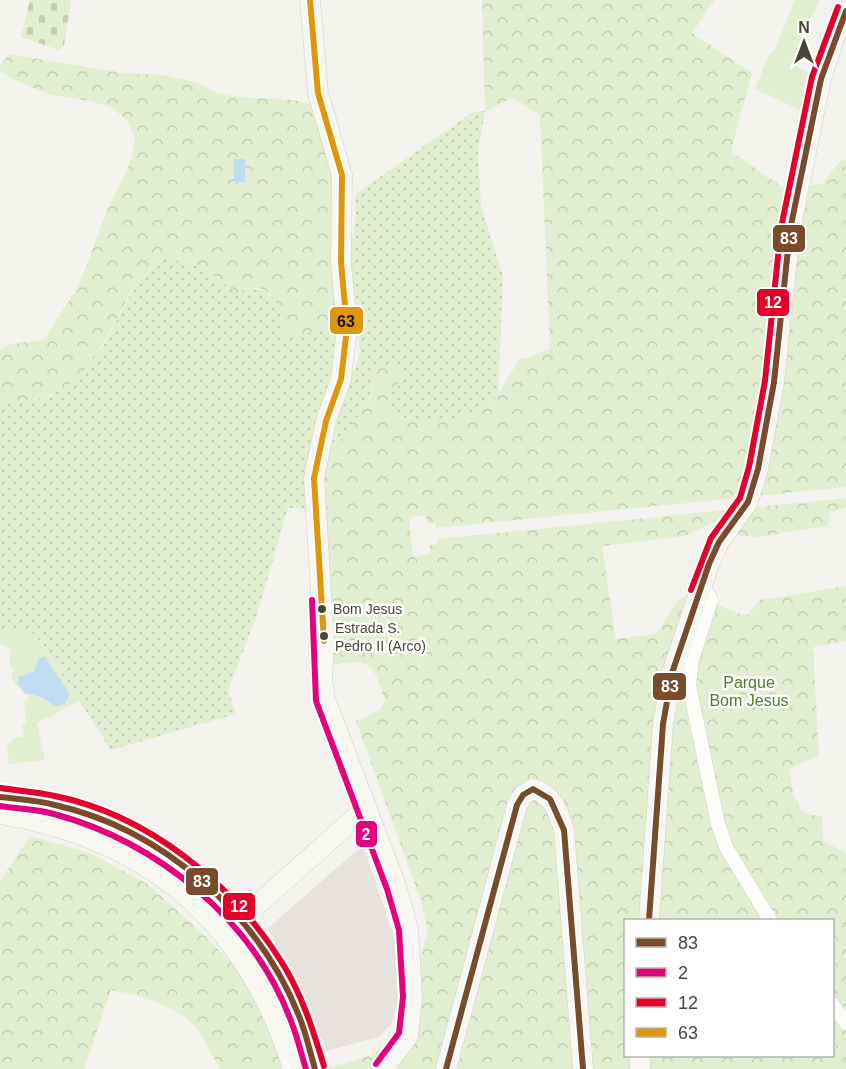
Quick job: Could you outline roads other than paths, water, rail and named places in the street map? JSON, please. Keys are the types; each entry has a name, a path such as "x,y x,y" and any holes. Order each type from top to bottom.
{"main road":[{"path":"310,0 318,93 342,175 341,262 347,328 341,379 326,421 314,478 324,641 322,680 325,699 396,886 408,929 411,955 412,997 408,1036 383,1069"},
{"path":"649,919 663,724 677,656 719,542 748,502 758,469 774,382 790,230 821,79 846,11"},
{"path":"446,1069 512,822 524,795 533,789 543,791 552,802 564,830 583,1069"},
{"path":"0,798 18,798 82,812 134,834 165,852 240,920 283,982 312,1051 315,1069"},
{"path":"240,955 240,920 365,809"},
{"path":"0,814 39,820 78,831 121,850 185,893 240,955 270,1011 293,1069"}],"street":[{"path":"699,593 707,593 711,600 692,660 689,685 718,824 730,855 769,919"},
{"path":"834,1007 846,1023"}],"water":[{"path":"234,159 245,159 245,182 234,182"},
{"path":"45,657 69,693 67,701 61,705 55,706 41,697 24,693 18,684 19,677 34,671 39,658"}],"place":[{"name":"Bom Jesus","path":"322,609"},
{"name":"Estrada S. Pedro II (Arco)","path":"324,636"}],"park label":[{"name":"Parque Bom Jesus","path":"749,691"}]}
